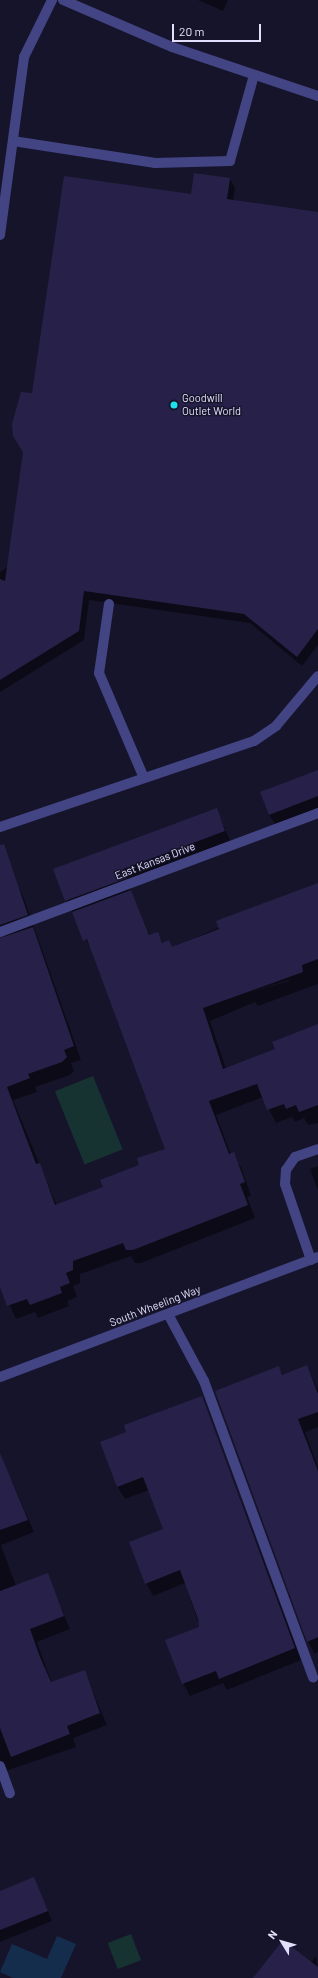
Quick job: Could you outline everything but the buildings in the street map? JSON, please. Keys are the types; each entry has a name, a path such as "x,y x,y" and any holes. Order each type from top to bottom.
{"street":[{"path":"0,236 24,57 52,0"},
{"path":"63,0 172,47 254,76 318,96"},
{"path":"13,141 155,163 230,161 254,76"},
{"path":"109,604 99,674 144,778"},
{"path":"0,827 264,735 318,676"},
{"name":"East Kansas Drive","path":"0,932 318,812"},
{"path":"315,1258 285,1184 286,1170 295,1157 318,1149"},
{"name":"South Wheeling Way","path":"0,1377 315,1258"},
{"path":"168,1314 204,1381 313,1678"},
{"path":"0,1766 10,1793"}],"green space":[{"path":"93,1076 123,1149 85,1165 55,1091"},
{"path":"131,1934 141,1960 118,1969 108,1943"}],"water":[{"path":"57,1936 76,1944 61,1978 13,1978 0,1972 12,1944 47,1959"}],"place":[{"name":"Goodwill Outlet World","path":"174,405"}]}
